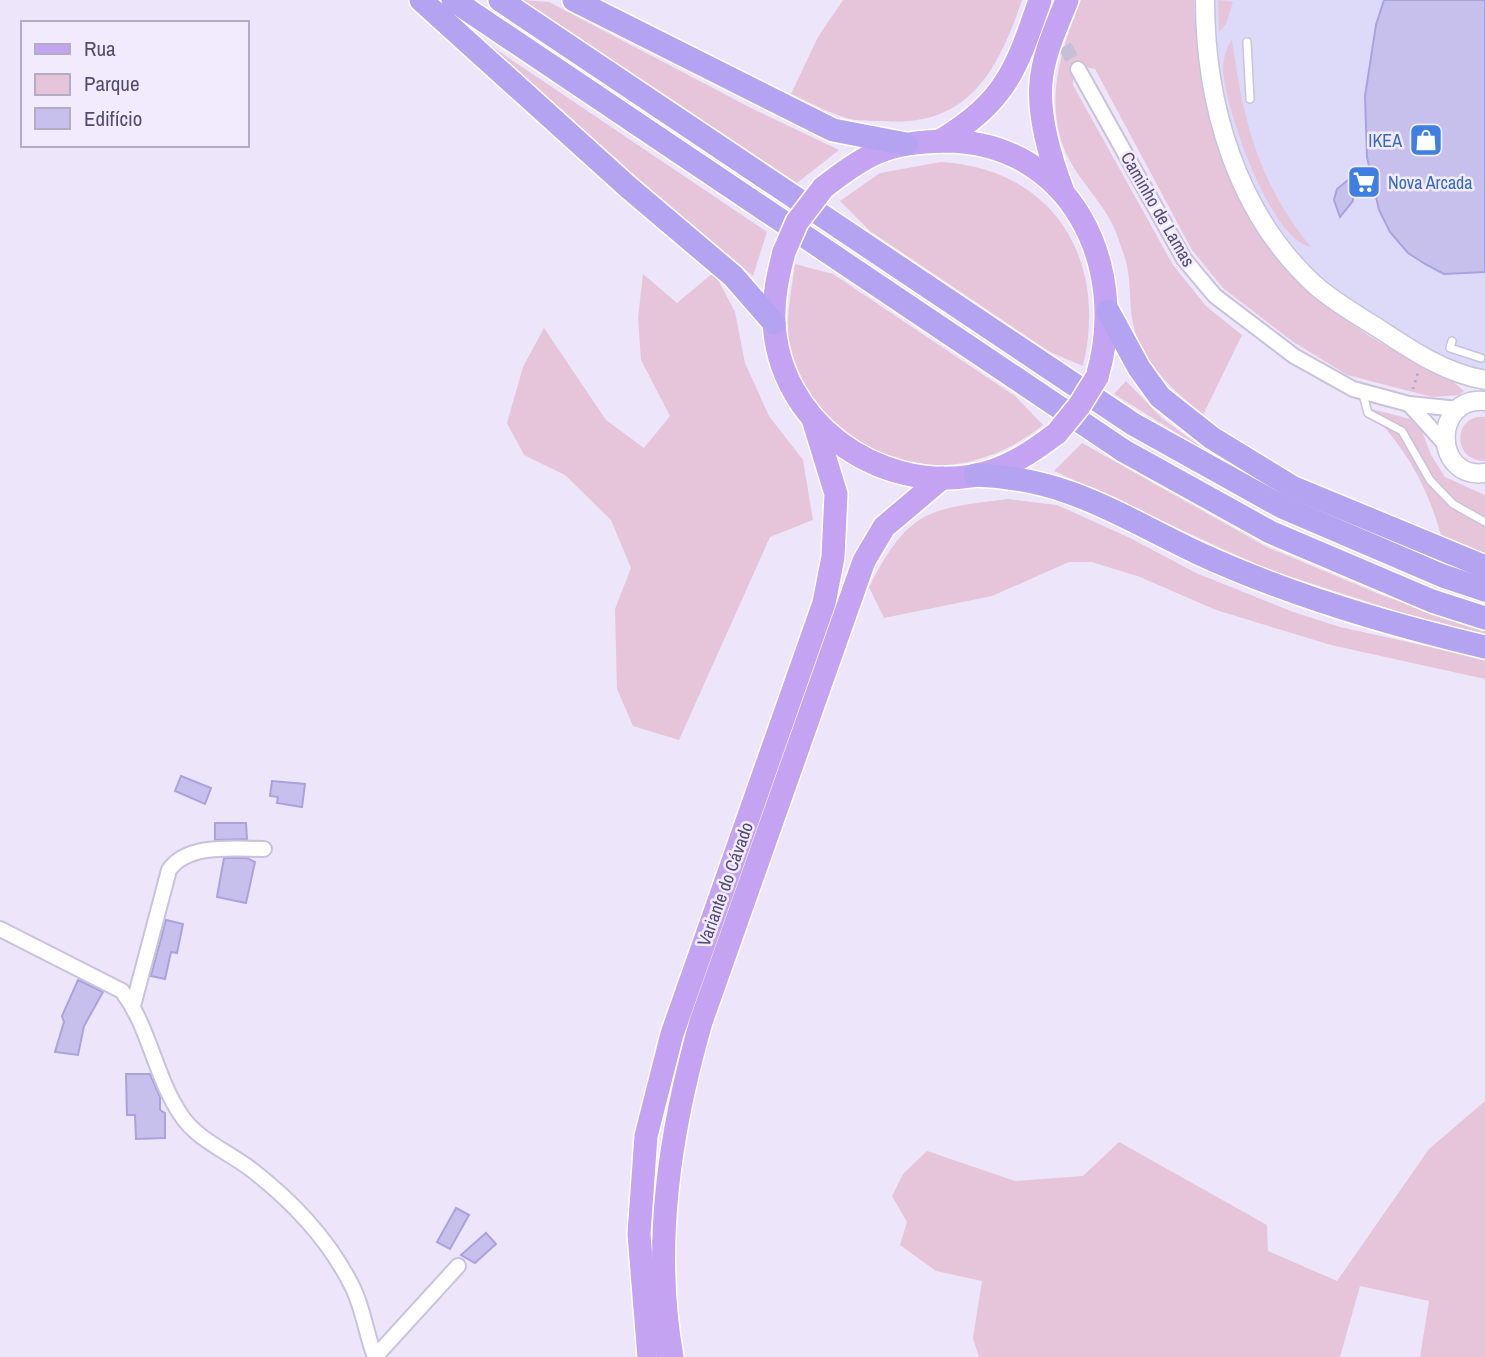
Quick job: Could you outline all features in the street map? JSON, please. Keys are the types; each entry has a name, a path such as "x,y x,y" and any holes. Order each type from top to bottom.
{"highway":[{"path":"421,0 618,178 733,276 774,323"},
{"path":"453,0 1124,452 1270,532 1432,601 1485,618"},
{"path":"500,0 1133,424 1282,507 1443,576 1485,590"},
{"path":"574,0 833,131 906,144"},
{"path":"1108,311 1139,368 1160,397 1212,438 1292,486 1485,567"},
{"path":"975,475 1013,477 1047,484 1125,514 1198,553 1293,591 1349,611 1485,647"}],"main road":[{"path":"939,142 963,127 994,101 1024,48 1040,0"},
{"path":"1063,192 1035,168 1002,151 972,141 906,144 872,155 823,188 797,222 784,253 775,287 774,323 780,357 793,390 813,419 846,449 865,461 908,475 942,478 975,475 1023,457 1057,433 1079,406 1097,377 1106,347 1108,311 1097,249 1063,192 1046,135 1041,84 1049,48 1067,0"},
{"name":"Variante do Cávado","path":"649,1357 639,1234 646,1136 672,1034 824,603 833,556 836,494 813,419"},
{"name":"Variante do Cávado","path":"672,1357 666,1324 664,1246 670,1159 682,1088 701,1022 864,561 884,527 942,478"}],"street":[{"path":"1205,0 1210,88 1228,151 1258,213 1280,246 1316,286 1413,352 1459,376 1482,400 1458,408 1445,430 1445,444"},
{"name":"Caminho de Lamas","path":"1078,69 1184,260 1215,296 1294,356 1362,391 1458,408"},
{"path":"1459,376 1485,380"},
{"path":"1410,400 1445,444 1457,465 1483,475"},
{"path":"133,1006 169,870 176,859 185,854 220,849 264,849"},
{"path":"0,929 98,976 122,991 133,1006 164,1084 182,1117 214,1146 251,1169 295,1208 325,1242 353,1288 375,1357 458,1266"}],"lane":[{"path":"1247,42 1250,99"},
{"path":"1452,341 1450,348 1481,358"},
{"path":"1362,391 1368,413 1402,431 1430,480 1453,504 1485,522"}],"path":[{"path":"1409,366 1418,372 1410,400"}],"shaded area":[{"name":"Nova Arcada","path":"1205,0 1485,0 1485,380 1459,376 1290,260 1228,151"}],"green space":[{"path":"522,0 549,2 751,108 839,150 797,183"},
{"path":"843,0 1022,0 1013,26 990,71 958,105 937,115 912,121 883,121 846,118 791,94 818,37"},
{"path":"1081,0 1194,0 1204,92 1215,135 1230,177 1250,216 1274,252 1305,286 1347,321 1395,351 1440,373 1464,391 1459,395 1432,397 1347,375 1292,341 1223,288 1192,250 1095,69 1082,68 1073,76 1073,85 1173,265 1206,306 1242,335 1203,415 1170,386 1151,363 1137,338 1127,266 1117,235 1103,209 1074,168 1058,127 1056,84 1066,41"},
{"path":"1218,0 1233,2 1226,24 1219,32"},
{"path":"454,21 767,232 753,276 617,164"},
{"path":"1232,39 1242,97 1256,149 1278,198 1311,247 1296,239 1280,222 1252,170 1232,113 1223,70 1225,54"},
{"path":"941,162 981,168 1015,182 1043,202 1064,227 1079,257 1087,291 1089,327 1083,366 1050,352 870,231 840,201 880,173"},
{"path":"795,264 833,274 1015,396 1043,425 1015,444 986,457 956,464 927,465 898,460 870,449 844,431 820,407 808,391 794,363 788,325"},
{"path":"714,272 735,312 745,363 769,416 803,460 813,520 770,537 679,740 633,726 617,689 615,609 631,568 611,520 565,475 524,455 507,423 523,367 544,328 606,420 644,448 670,416 641,360 638,318 643,274 677,303"},
{"path":"1126,381 1163,419 1212,455 1114,394"},
{"path":"1368,408 1410,419 1422,431 1431,455 1445,477 1485,495 1485,554 1442,538 1414,468"},
{"path":"1485,417 1485,461 1466,454 1460,438 1466,423 1474,418"},
{"path":"1082,443 1267,547 1384,596 1485,630 1485,634 1405,614 1264,568 1054,471"},
{"path":"1008,499 1057,505 1130,538 1196,573 1293,612 1340,627 1485,659 1485,679 1331,645 1216,610 1140,577 1092,562 1069,562 992,596 884,618 869,587 896,542 909,528 939,511"},
{"path":"1485,1101 1485,1357 1420,1357 1429,1301 1360,1286 1340,1357 979,1357 973,1338 982,1281 936,1271 900,1245 907,1222 892,1196 903,1174 927,1151 1015,1181 1083,1176 1119,1142 1267,1225 1268,1251 1337,1281 1429,1149"}],"building":[{"name":"IKEA","path":"1384,0 1485,0 1485,272 1444,274 1425,264 1408,253 1390,232 1379,210 1367,157 1365,96 1376,25"},
{"path":"1348,180 1353,191 1353,201 1340,217 1334,200 1337,189"},
{"path":"181,776 211,788 205,804 175,791"},
{"path":"272,781 305,784 302,807 277,803 278,797 270,796"},
{"path":"215,823 246,823 247,839 215,840"},
{"path":"224,858 247,858 255,862 246,903 217,897"},
{"path":"166,920 183,924 177,953 171,952 165,979 151,976"},
{"path":"78,980 103,992 84,1026 78,1055 55,1052 64,1022 62,1016"},
{"path":"126,1074 150,1074 160,1097 160,1110 165,1113 165,1138 136,1139 135,1115 127,1115"},
{"path":"456,1208 469,1215 450,1249 437,1242"},
{"path":"486,1233 496,1244 475,1263 461,1255"}],"tunnel":[{"path":"1054,28 1078,69"}],"place":[{"name":"IKEA","path":"1426,140"},
{"name":"Nova Arcada","path":"1364,182"}]}
